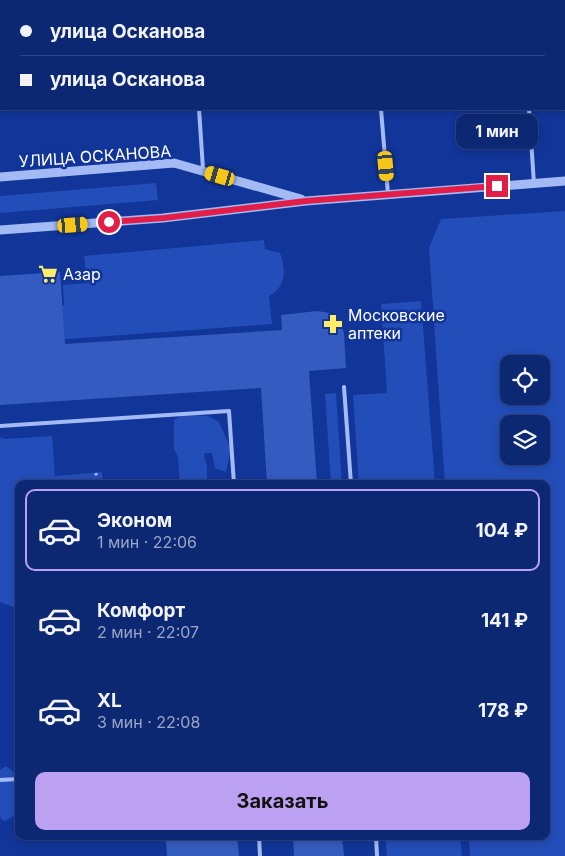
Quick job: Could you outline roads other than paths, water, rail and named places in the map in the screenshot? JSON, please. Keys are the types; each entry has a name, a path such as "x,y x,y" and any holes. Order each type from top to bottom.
{"street":[{"name":"УЛИЦА ОСКАНОВА","path":"0,177 174,163 306,201"},
{"name":"УЛИЦА ОСКАНОВА","path":"0,230 164,218 306,201 565,181"}],"lane":[{"path":"198,110 203,172"},
{"path":"381,110 388,195"},
{"path":"529,110 534,184"},
{"path":"344,387 351,480"},
{"path":"0,426 229,411 234,480"},
{"path":"0,780 15,779"},
{"path":"259,840 260,856"},
{"path":"376,840 377,856"}],"place":[{"name":"Азар","path":"48,274"},
{"name":"Московские аптеки","path":"333,324"}]}
